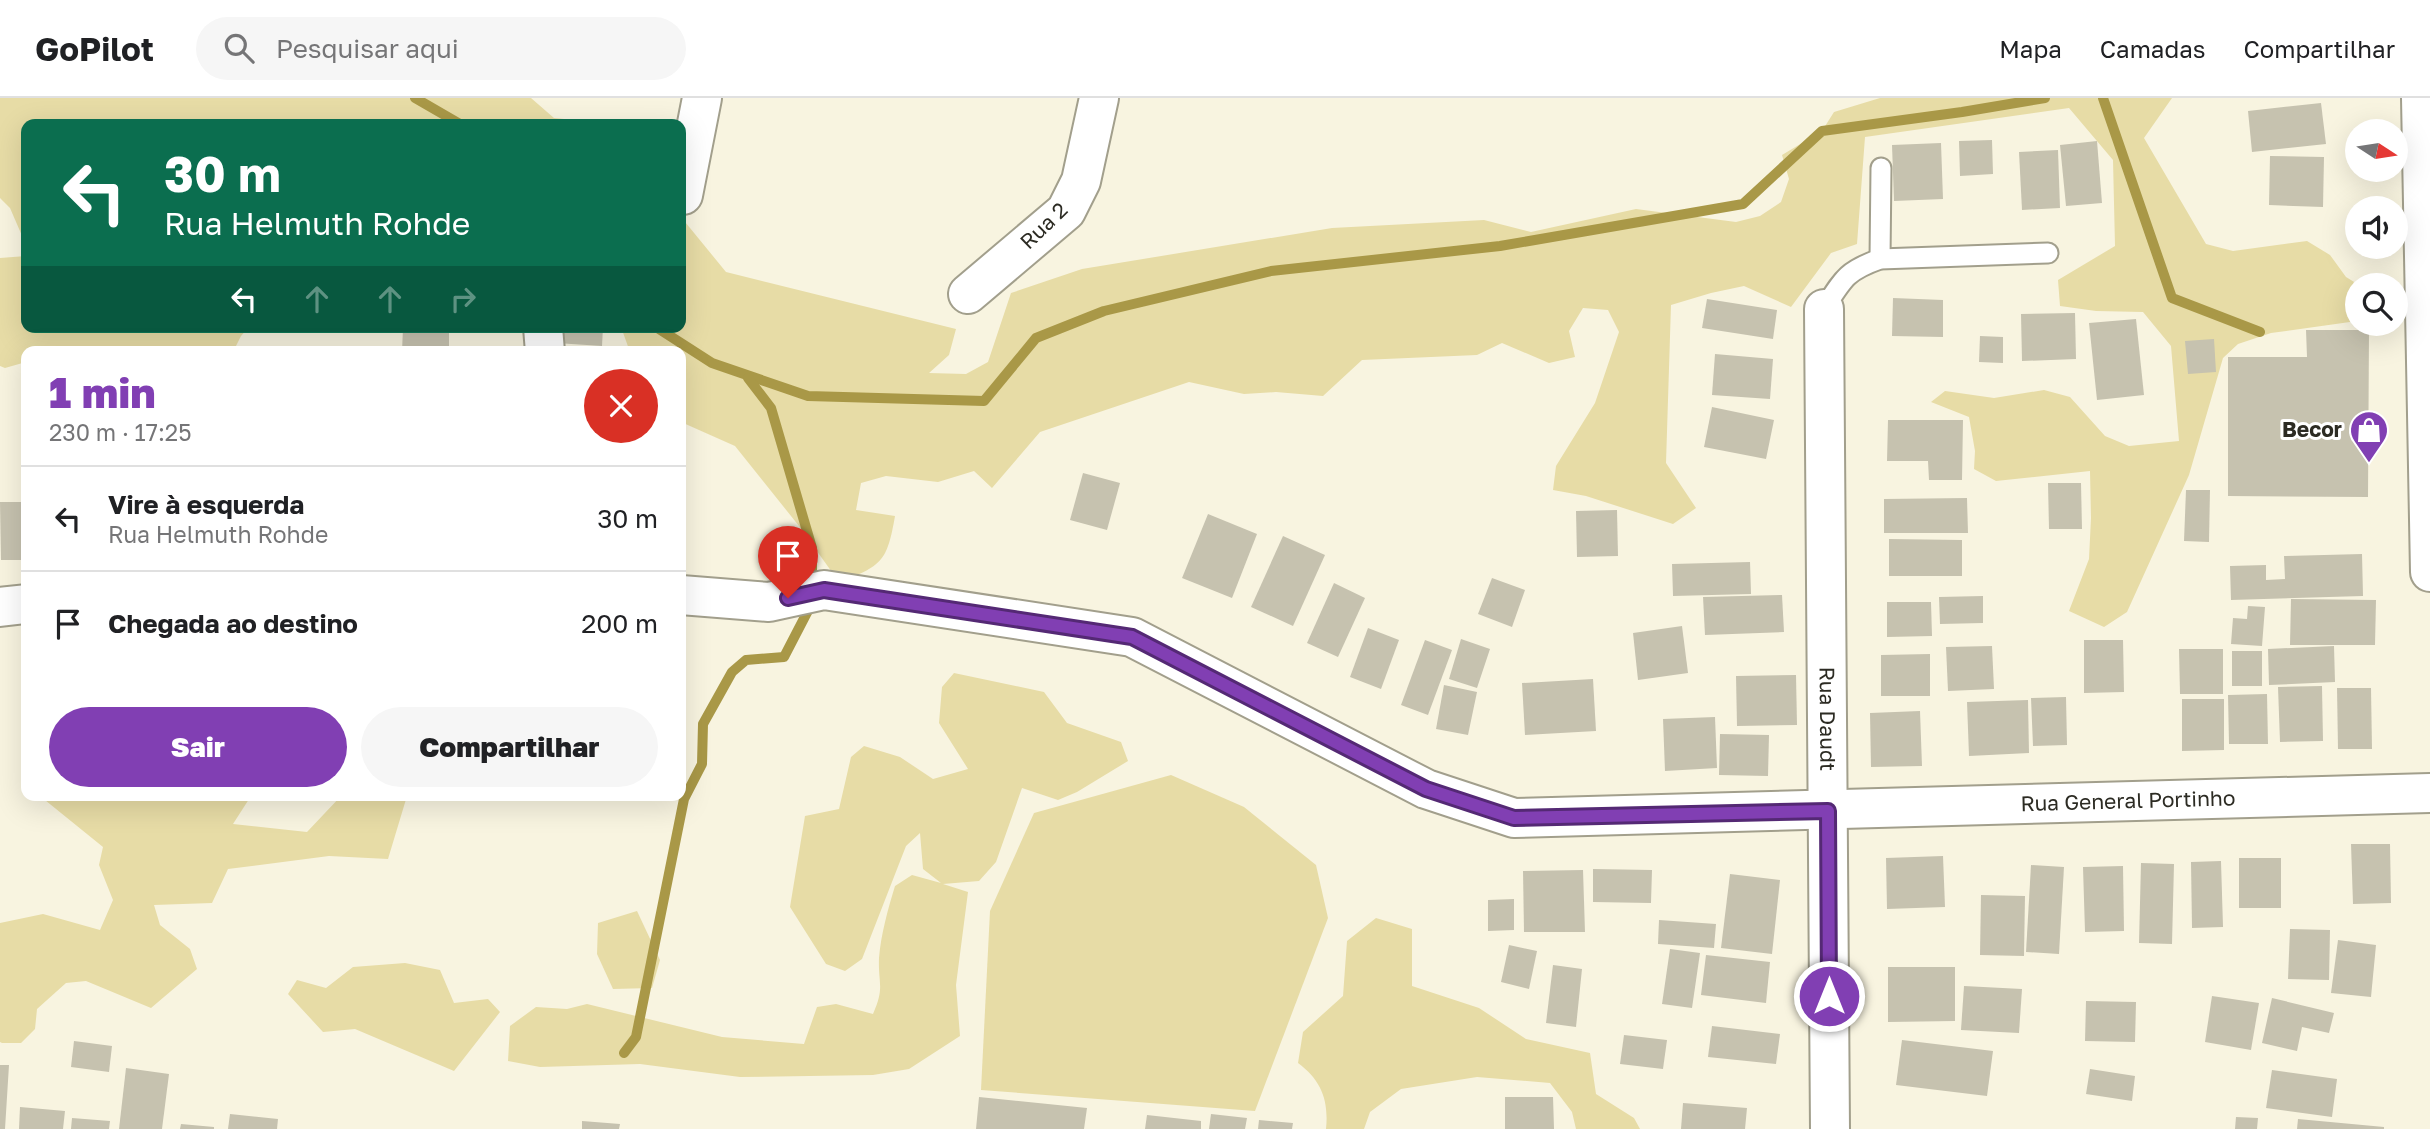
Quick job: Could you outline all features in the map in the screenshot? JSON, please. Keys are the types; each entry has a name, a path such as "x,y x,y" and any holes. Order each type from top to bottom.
{"street":[{"path":"686,180 702,98"},
{"name":"Rua 2","path":"968,294 1066,211 1082,181 1099,98"},
{"path":"2421,98 2427,237 2430,572"},
{"name":"Rua Daudt","path":"1824,309 1830,1129"},
{"name":"Rua General Portinho","path":"686,595 769,602 824,590 1132,637 1426,789 1514,818 2430,793"},
{"path":"0,607 21,605"}],"lane":[{"path":"1880,259 1881,168"},
{"path":"1824,309 1840,283 1855,268 1880,259 2048,253"}],"shaded area":[{"path":"0,98 531,98 554,118 564,119 21,119 21,233 10,208 0,198"},
{"path":"1880,98 2172,98 2144,138 2206,244 2233,251 2307,241 2330,255 2345,276 2345,323 2271,333 2238,344 2223,358 2189,475 2127,612 2104,627 2069,611 2089,559 2090,471 1996,481 1974,469 1975,451 1969,417 1931,402 1945,391 1994,398 2044,390 2070,397 2105,436 2129,446 2179,441 2171,346 2143,312 2096,311 2060,306 2058,280 2115,246 2113,160 2069,108 1865,137 1857,244 1831,253 1791,307 1744,286 1671,305 1666,463 1696,508 1673,524 1586,496 1553,490 1556,466 1595,403 1619,332 1608,310 1583,308 1569,331 1575,357 1549,363 1502,343 1477,355 1362,360 1323,396 1276,392 1244,394 1189,382 1040,432 992,488 974,471 938,482 886,476 861,483 856,510 895,516 892,531 885,553 874,566 839,582 799,526 735,446 686,424 686,346 628,346 623,333 686,333 686,223 726,272 956,329 949,355 929,373 966,374 988,362 1011,293 1082,269 1332,228 1484,220 1531,232 1636,209 1736,222 1760,216 1781,202 1789,179 1782,155 1822,131 1834,112"},
{"path":"21,256 21,333 244,333 236,346 21,346 21,363 5,368 0,366 0,258"},
{"path":"954,673 1044,692 1067,723 1121,742 1128,761 1077,792 1058,800 1022,788 996,862 979,881 943,884 968,892 956,985 960,1036 909,1069 873,1075 740,1077 640,1064 540,1067 508,1061 510,1026 536,1007 567,1009 587,1004 722,1037 804,1044 817,1007 836,1004 873,1014 880,991 881,940 895,886 912,875 941,883 923,869 920,833 906,846 862,959 845,971 826,964 790,907 805,816 839,809 851,757 864,746 900,757 933,779 968,769 939,723 942,687"},
{"path":"1171,775 1244,807 1316,865 1328,918 1255,1111 981,1090 990,911 1034,813"},
{"path":"46,801 248,801 233,824 307,832 336,801 405,801 388,859 329,856 228,869 212,903 154,905 160,925 190,949 197,969 151,1008 86,981 66,983 37,1009 35,1029 21,1043 0,1042 0,923 43,914 100,930 113,900 99,865 103,847"},
{"path":"637,911 660,960 652,988 613,989 597,954 598,923"},
{"path":"1376,918 1412,929 1412,986 1479,1008 1526,1039 1590,1053 1596,1094 1634,1118 1640,1129 1576,1129 1572,1112 1550,1083 1477,1077 1401,1089 1370,1112 1364,1129 1326,1129 1326,1109 1322,1092 1312,1076 1298,1063 1303,1032 1343,996 1347,941"},
{"path":"405,963 440,970 454,1003 488,999 500,1012 454,1071 355,1029 323,1032 288,994 297,980 326,988 353,967"}],"building":[{"path":"2321,103 2326,144 2252,152 2248,111"},
{"path":"1992,140 1993,174 1960,176 1959,141"},
{"path":"2097,141 2102,203 2066,206 2060,145"},
{"path":"1941,143 1943,199 1894,201 1892,145"},
{"path":"2058,150 2060,208 2022,210 2019,152"},
{"path":"2270,156 2324,157 2323,207 2269,205"},
{"path":"1893,298 1943,300 1943,337 1892,336"},
{"path":"1707,299 1777,310 1773,339 1702,328"},
{"path":"2075,313 2076,359 2022,361 2021,314"},
{"path":"2136,319 2144,395 2097,400 2089,323"},
{"path":"2306,330 2345,330 2345,336 2369,336 2368,497 2228,496 2228,357 2307,357"},
{"path":"403,333 449,333 449,346 402,346"},
{"path":"557,333 603,333 602,346 556,343"},
{"path":"1980,336 2003,337 2003,363 1979,362"},
{"path":"2214,339 2216,372 2188,374 2185,341"},
{"path":"1715,354 1773,359 1770,399 1712,395"},
{"path":"1712,407 1774,420 1766,459 1704,447"},
{"path":"1888,420 1963,420 1962,480 1929,480 1928,461 1887,461"},
{"path":"1083,473 1120,483 1107,530 1070,520"},
{"path":"2048,483 2081,483 2082,529 2049,529"},
{"path":"2186,490 2210,490 2209,542 2184,541"},
{"path":"1967,498 1968,533 1884,533 1884,499"},
{"path":"0,502 21,502 21,560 1,560"},
{"path":"1617,510 1618,556 1577,557 1576,511"},
{"path":"1208,514 1257,534 1232,598 1182,578"},
{"path":"1283,536 1325,555 1293,626 1251,607"},
{"path":"1889,539 1962,540 1962,576 1889,576"},
{"path":"2362,554 2363,596 2231,600 2230,566 2266,565 2266,580 2285,579 2284,556"},
{"path":"1750,562 1751,594 1673,596 1672,564"},
{"path":"1492,578 1525,590 1512,627 1478,614"},
{"path":"1334,583 1365,598 1338,657 1307,643"},
{"path":"1782,595 1784,632 1705,635 1703,597"},
{"path":"1983,596 1983,623 1940,624 1939,597"},
{"path":"2291,599 2376,600 2375,645 2290,645"},
{"path":"1887,602 1931,602 1932,636 1887,637"},
{"path":"2248,606 2265,607 2262,646 2231,644 2233,618 2247,619"},
{"path":"1682,626 1688,673 1638,680 1633,633"},
{"path":"1368,628 1399,640 1381,689 1350,677"},
{"path":"1461,639 1490,649 1477,688 1449,679"},
{"path":"1425,640 1452,650 1428,715 1401,705"},
{"path":"2084,640 2123,640 2124,692 2084,693"},
{"path":"1992,646 1994,689 1948,691 1946,647"},
{"path":"2334,646 2335,682 2269,685 2268,649"},
{"path":"2179,649 2223,649 2223,694 2180,694"},
{"path":"2232,651 2262,651 2262,686 2232,686"},
{"path":"1930,654 1930,696 1881,696 1881,655"},
{"path":"1796,675 1797,725 1737,726 1736,676"},
{"path":"1593,679 1596,731 1525,735 1522,683"},
{"path":"1444,685 1477,692 1468,735 1436,729"},
{"path":"2322,686 2323,741 2280,742 2278,687"},
{"path":"2337,688 2371,688 2372,749 2338,749"},
{"path":"2267,694 2268,744 2229,744 2228,695"},
{"path":"2066,697 2067,745 2033,746 2031,698"},
{"path":"2182,699 2224,699 2224,750 2182,751"},
{"path":"2028,700 2029,753 1969,756 1967,702"},
{"path":"1920,711 1922,766 1871,767 1870,713"},
{"path":"1715,717 1717,768 1665,771 1663,719"},
{"path":"1720,734 1769,735 1768,776 1719,775"},
{"path":"2351,844 2390,844 2391,903 2353,904"},
{"path":"1943,856 1945,907 1887,909 1886,858"},
{"path":"2239,858 2281,858 2281,908 2239,908"},
{"path":"2221,861 2223,927 2192,928 2191,862"},
{"path":"2141,863 2174,864 2172,944 2139,943"},
{"path":"2031,865 2064,867 2059,954 2026,952"},
{"path":"2123,866 2124,931 2085,932 2083,867"},
{"path":"1593,869 1652,870 1651,903 1593,902"},
{"path":"1583,870 1585,932 1524,932 1523,871"},
{"path":"1730,874 1780,880 1772,954 1721,948"},
{"path":"1981,895 2025,896 2024,956 1980,955"},
{"path":"1514,899 1514,930 1488,931 1488,900"},
{"path":"1659,920 1716,924 1714,948 1658,944"},
{"path":"2290,929 2330,930 2329,980 2288,979"},
{"path":"2338,940 2376,945 2371,997 2331,993"},
{"path":"1509,945 1537,951 1529,989 1501,982"},
{"path":"1670,949 1700,953 1692,1008 1662,1004"},
{"path":"1706,955 1770,962 1766,1003 1701,995"},
{"path":"1553,965 1582,969 1576,1027 1546,1023"},
{"path":"1888,967 1955,967 1955,1021 1888,1022"},
{"path":"1964,986 2022,989 2019,1033 1961,1030"},
{"path":"2212,996 2259,1003 2251,1050 2205,1042"},
{"path":"2272,998 2334,1013 2329,1033 2302,1027 2297,1051 2262,1043"},
{"path":"2086,1001 2136,1002 2135,1042 2085,1041"},
{"path":"1712,1026 1780,1034 1776,1064 1708,1057"},
{"path":"1624,1035 1667,1040 1663,1069 1620,1064"},
{"path":"1902,1040 1993,1051 1987,1096 1896,1085"},
{"path":"74,1041 112,1046 109,1072 71,1067"},
{"path":"0,1065 9,1065 5,1129 0,1129"},
{"path":"126,1068 169,1074 162,1129 119,1129"},
{"path":"2090,1069 2135,1076 2132,1101 2086,1094"},
{"path":"2272,1070 2337,1079 2332,1117 2266,1108"},
{"path":"979,1097 1087,1108 1084,1129 976,1129"},
{"path":"1505,1097 1553,1097 1554,1129 1505,1129"},
{"path":"1683,1103 1747,1108 1745,1129 1681,1129"},
{"path":"20,1107 65,1111 63,1129 19,1129"},
{"path":"230,1114 278,1119 277,1129 228,1129"},
{"path":"1211,1114 1247,1118 1245,1129 1209,1129"},
{"path":"1147,1115 1201,1121 1201,1129 1145,1129"},
{"path":"2236,1117 2258,1118 2257,1129 2235,1129"},
{"path":"72,1118 110,1121 109,1129 71,1129"},
{"path":"2298,1119 2384,1127 2384,1129 2297,1129"},
{"path":"1259,1120 1293,1123 1292,1129 1258,1129"},
{"path":"582,1121 620,1124 619,1129 582,1129"},
{"path":"181,1124 214,1127 214,1129 180,1129"}],"waterway":[{"path":"415,98 451,119"},
{"path":"686,346 712,363 808,396 984,401 1036,338 1104,311 1271,271 1500,246 1743,204 1822,131 2045,98"},
{"path":"2103,98 2172,298 2260,332"},
{"path":"665,333 686,346"},
{"path":"748,378 771,408 812,548 812,587"},
{"path":"686,795 702,764 703,724 732,672 746,660 784,657 812,603"},
{"path":"624,1053 636,1037 684,801"}],"place":[{"name":"Becor","path":"2369,464"}],"route":[{"path":"788,598 824,590 1132,637 1426,789 1514,818 1828,811 1829,996"}]}
